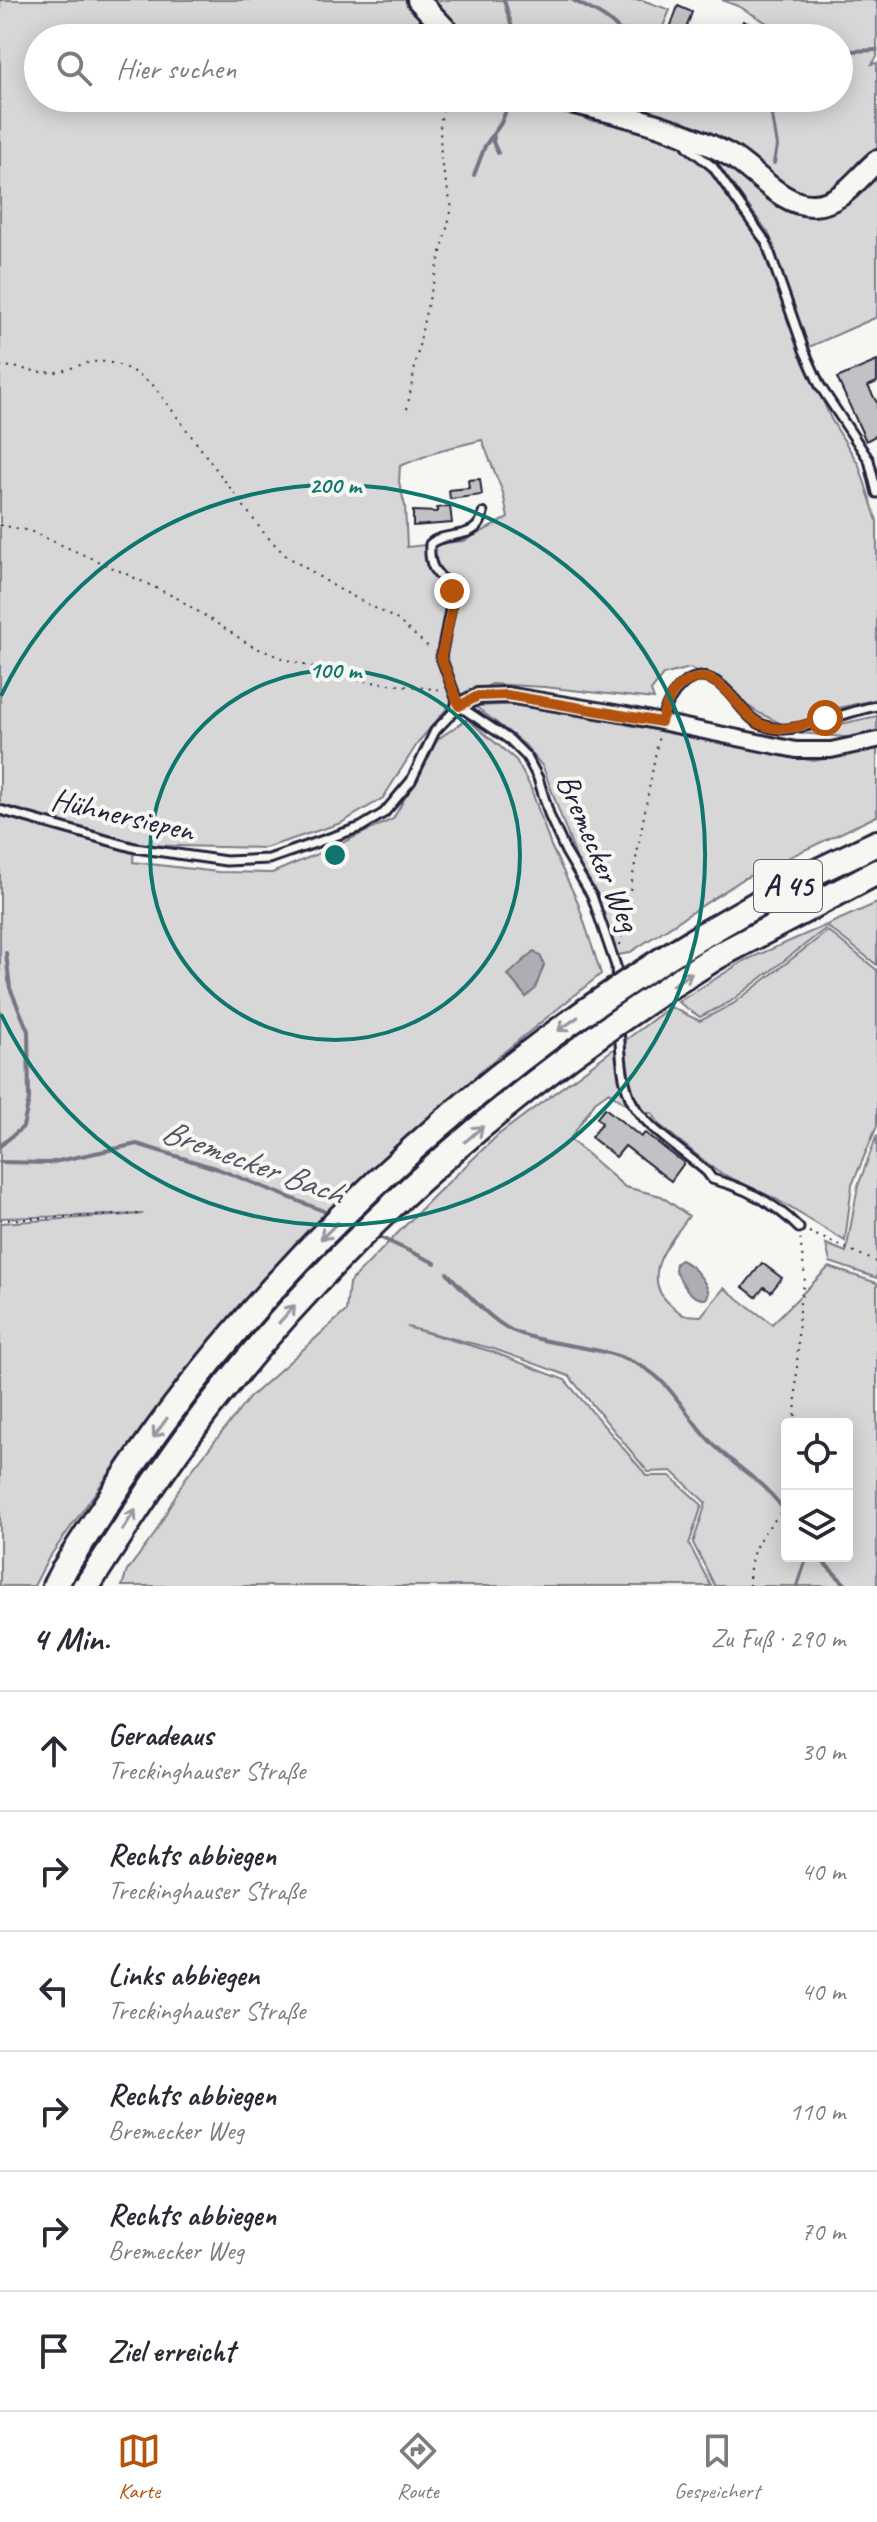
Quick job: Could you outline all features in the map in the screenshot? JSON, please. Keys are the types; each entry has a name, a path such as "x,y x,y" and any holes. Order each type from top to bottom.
{"highway":[{"name":"A 45","path":"59,1578 112,1494 173,1409 239,1328 320,1240 384,1177 544,1041 617,989 795,882 877,843"},
{"name":"A 45","path":"86,1586 162,1470 222,1391 286,1316 425,1175 501,1111 658,995 716,957 877,872"}],"main road":[{"path":"418,0 441,24"},
{"path":"609,112 679,134 731,156 792,201 810,206 840,196 877,161"}],"street":[{"path":"459,706 478,696 507,695 796,750 831,750 877,740"}],"lane":[{"path":"679,134 689,148 713,167 766,242 804,350 820,386 869,460 877,493"},
{"path":"459,706 441,657 453,595 432,567 430,544 476,528 483,513"},
{"path":"661,722 673,693 694,678 715,681 753,720 777,729 791,729 877,706"},
{"name":"Hühnersiepen","path":"0,810 135,848 226,861 269,859 361,827 384,813 411,781 435,731 459,706"},
{"name":"Bremecker Weg","path":"459,706 510,740 527,757 566,852 592,896 616,966 618,997"},
{"path":"619,1013 621,1060 631,1101 641,1115 712,1179 767,1201 781,1209 799,1228"}],"path":[{"path":"407,409 424,320 452,208 441,162 442,112"},
{"path":"0,366 55,372 106,362 139,374 154,386 263,532 285,555 396,619 441,657"},
{"path":"0,525 30,531 122,572 177,598 252,646 284,659 354,680 454,691"},
{"path":"616,966 661,722"},
{"path":"0,1220 144,1214"},
{"path":"799,1228 877,1262"},
{"path":"795,1418 799,1308 805,1278 799,1228"},
{"path":"749,1586 758,1537 781,1512"}],"shaded area":[{"path":"0,0 405,0 427,24 24,24 24,112 566,112 591,121 632,124 674,138 713,170 764,243 800,349 831,419 859,465 877,521 877,699 822,712 790,728 759,713 690,668 663,675 651,691 654,699 492,684 450,705 419,741 383,798 341,823 265,848 134,845 133,862 218,872 272,873 393,819 438,739 467,719 516,760 530,786 551,846 577,900 601,974 488,1065 347,1195 148,1419 48,1559 34,1586 0,1586 0,1223 143,1214 0,1218","holes":["482,440 503,493 508,518 464,541 407,547 400,466 441,450"]},
{"path":"428,0 642,0 670,10 664,24 450,24"},
{"path":"722,0 877,0 877,57 872,64 877,63 877,317 807,348 769,234 718,165 723,145 640,112 853,112 853,24 769,24"},
{"path":"522,704 814,761 877,749 877,816 745,878 629,953 612,956 543,767 525,745 475,706"},
{"path":"877,716 877,733 855,738 800,733"},
{"path":"877,903 877,965 828,927 730,1002 700,1017 678,1002 744,961"},
{"path":"828,931 877,970 877,1126 852,1185 845,1241 774,1198 718,1172 661,1126 652,1113 637,1113 609,1092 595,1102 570,1139 625,1187 661,1196 689,1216 664,1252 657,1271 660,1292 683,1315 701,1316 724,1288 772,1324 829,1267 877,1283 877,1586 715,1586 693,1543 706,1503 672,1471 648,1472 569,1376 494,1349 407,1327 493,1352 565,1380 647,1476 670,1476 702,1505 689,1544 711,1586 122,1586 127,1571 154,1535 184,1480 250,1397 346,1311 349,1283 435,1195 498,1135 670,1007 700,1021 733,1004"},
{"path":"534,951 544,965 535,989 526,997 508,975"},
{"path":"877,1135 877,1278 830,1262 826,1244 846,1252 858,1186"},
{"path":"681,1260 702,1278 709,1293 706,1299 695,1297 683,1285 675,1270 676,1263"}],"building":[{"path":"678,6 692,12 688,24 672,24"},
{"path":"877,361 877,382 868,386 877,403 877,435 866,441 837,378"},
{"path":"480,479 482,495 450,499 449,490 469,488 468,480"},
{"path":"450,506 452,523 413,526 413,511 437,512 437,508"},
{"path":"605,1108 641,1137 645,1133 684,1163 671,1181 625,1146 616,1157 591,1137 602,1123 597,1118"},
{"path":"762,1263 782,1278 771,1292 764,1287 756,1297 743,1287"}],"waterway":[{"path":"504,0 511,24"},
{"path":"573,0 613,24"},
{"path":"853,51 877,50"},
{"path":"474,175 485,146 505,112"},
{"path":"771,112 777,146 774,163"},
{"path":"494,137 498,153"},
{"path":"0,1146 23,1127 29,1100 28,1031 10,988 6,953"},
{"name":"Bremecker Bach","path":"0,1162 49,1163 137,1144 218,1169 331,1214"},
{"name":"Bremecker Bach","path":"375,1235 435,1263"},
{"name":"Bremecker Bach","path":"447,1273 486,1312 511,1330 610,1354 653,1373 706,1437 762,1485 781,1507"},
{"path":"797,1586 805,1562"},
{"name":"Bremecker Bach","path":"823,1562 847,1586"}],"route":[{"path":"452,591 452,608 441,657 459,706 478,696 507,695 661,722 665,707 682,684 694,678 707,678 723,686 736,704 763,726 791,729 825,718"}]}
